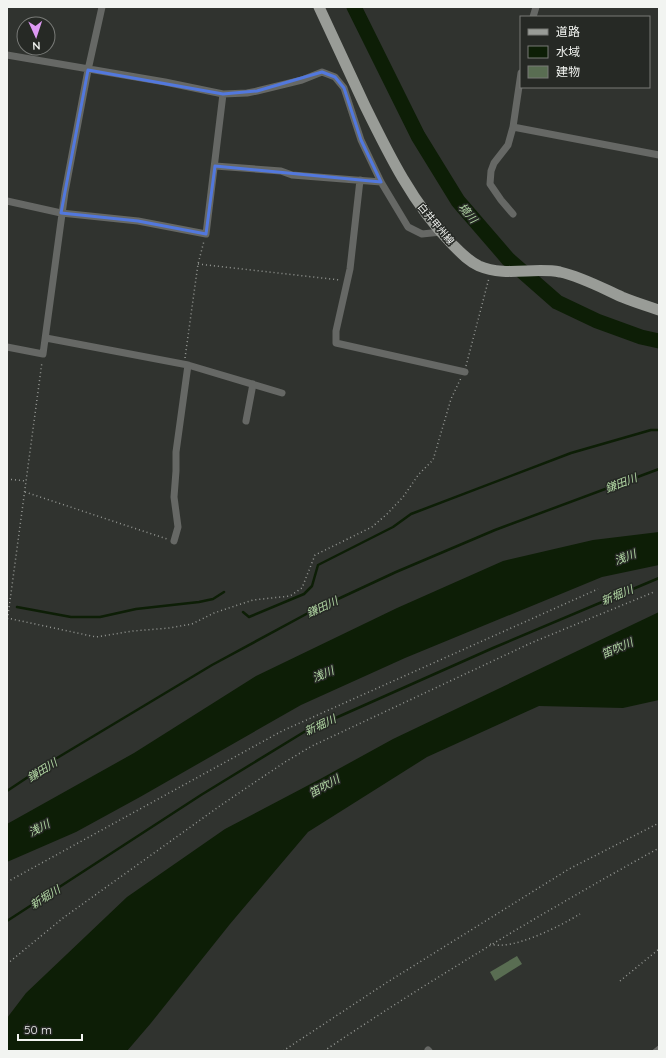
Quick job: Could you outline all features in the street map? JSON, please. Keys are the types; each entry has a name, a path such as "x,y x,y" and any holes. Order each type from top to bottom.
{"main road":[{"name":"白井甲州線","path":"319,7 391,159 410,190 441,232 465,258 479,266 494,270 544,270 561,272 580,278 622,297 659,310"}],"street":[{"path":"7,347 43,354 61,213 88,70 102,7"},
{"path":"7,55 165,82 223,94 247,93 263,90 302,80 322,72 335,77 344,88 361,140 381,182 408,227 422,234 441,232"},
{"path":"513,214 490,184 491,171 494,163 508,145 513,127 520,80"},
{"path":"7,200 61,213 138,221 206,234 223,94"},
{"path":"513,127 659,155"},
{"path":"214,166 281,171 292,175 381,182"},
{"path":"360,180 350,269 336,331 336,343 464,372"},
{"path":"46,338 188,365 282,393"},
{"path":"174,541 178,527 174,497 176,452 188,365"},
{"path":"246,421 253,384"}],"lane":[{"path":"654,1051 659,1047"}],"path":[{"path":"188,365 185,358 198,264 206,234"},
{"path":"198,264 348,281"},
{"path":"7,618 96,637 192,624 214,613 254,600 290,596 302,588 315,555 372,527 403,497 419,474 433,460 451,399 464,372 489,277 494,270"},
{"path":"7,622 43,354"},
{"path":"7,479 26,481"},
{"path":"25,492 174,541"},
{"path":"7,882 282,731 598,589"},
{"path":"7,964 63,918 179,835 279,766 312,746 531,643 654,592"},
{"path":"283,1051 386,983 569,869 659,823"},
{"path":"324,1051 490,944 572,896 659,848"},
{"path":"490,944 496,946 509,945 545,933 580,914"},
{"path":"620,981 659,949"}],"highlighted area":[{"path":"88,70 223,94 257,91 322,72 335,77 344,88 361,140 381,182 215,166 206,234 138,221 61,213"}],"water":[{"name":"浅川","path":"659,532 659,565 602,577 405,658 301,705 76,832 7,862 7,824 134,753 256,676 397,608 503,561 593,540"},
{"name":"笛吹川","path":"659,612 659,700 623,708 539,706 427,757 308,832 230,924 127,1051 7,1051 7,1018 26,993 127,897 225,829 393,739"}],"building":[{"path":"517,956 522,964 495,981 490,972"}],"waterway":[{"name":"境川","path":"354,7 418,136 458,201 508,259 557,302 597,321 641,337 659,341"},
{"path":"243,612 249,617 304,594 312,586 318,565 393,527 411,514 571,453 651,430 659,430"},
{"name":"鎌田川","path":"7,791 52,761 212,665 310,612 396,572 495,530 659,469"},
{"name":"新堀川","path":"7,921 201,795 304,732 493,648 659,578"},
{"path":"17,607 71,617 100,617 136,609 199,602 213,599 224,592"}]}
